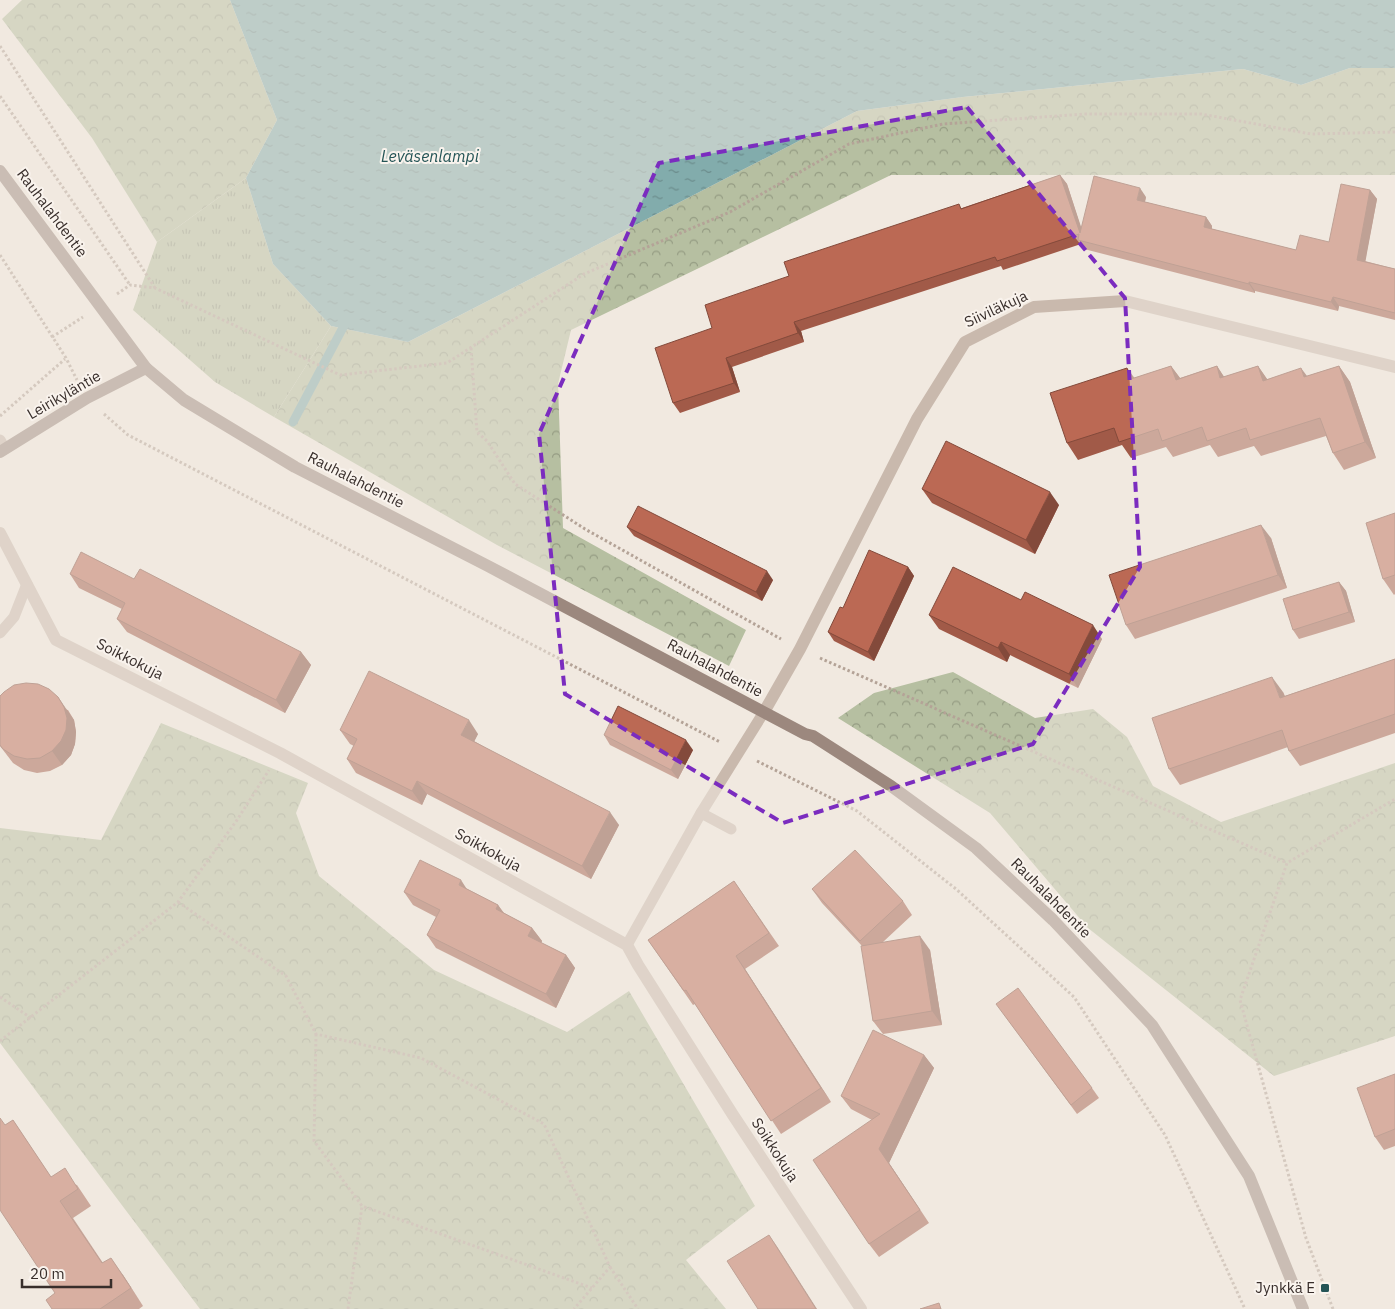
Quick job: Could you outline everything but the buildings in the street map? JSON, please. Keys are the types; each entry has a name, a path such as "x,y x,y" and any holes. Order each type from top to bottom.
{"main road":[{"name":"Rauhalahdentie","path":"0,171 146,368 184,400 295,468 488,566 805,734 814,736 891,786 976,848 1053,920 1152,1025 1248,1176 1303,1309"},
{"name":"Leirikyläntie","path":"2,447 87,398 146,368"}],"street":[{"name":"Siiviläkuja","path":"764,712 800,649 917,419 965,342 1034,307 1125,301 1395,367"},
{"name":"Soikkokuja","path":"0,533 56,640 280,753 627,945 733,1115 861,1309"}],"lane":[{"path":"0,633 14,616 27,584"},
{"path":"627,945 701,814 764,712"},
{"path":"701,814 731,829"}],"path":[{"path":"0,46 154,288"},
{"path":"0,96 130,285 154,288 340,375 447,363 584,274 730,212 849,144 943,124 1084,114 1202,114 1311,134 1395,132"},
{"path":"0,255 66,358 87,398 128,435 739,752 857,811 956,889 1074,996 1165,1135 1245,1309"},
{"path":"470,348 477,432 487,441 515,484 585,530 800,649 1287,863"},
{"path":"0,416 66,358"},
{"path":"0,1041 178,902 237,820 280,753"},
{"path":"1333,1309 1306,1238 1240,1000 1287,863 1395,799"},
{"path":"178,902 286,976 316,1034 314,1141 362,1206 592,1288"},
{"path":"0,997 31,1018"},
{"path":"316,1034 421,1058 544,1124 610,1267 638,1309"},
{"path":"348,1309 362,1206"},
{"path":"574,1309 610,1267"}],"highlighted area":[{"path":"967,107 1125,298 1140,567 1033,744 783,823 565,694 539,434 659,163"}],"green space":[{"path":"22,0 230,0 277,120 246,178 157,242 92,138 2,19"},
{"path":"1350,68 1395,68 1395,175 891,175 571,330 558,384 563,528 746,630 729,666 497,545 274,417 331,326 408,342 857,111 963,97 1243,69 1301,85"},
{"path":"246,178 273,264 331,326 274,417 215,382 133,310 157,242"},
{"path":"953,672 1035,718 1093,709 1127,737 1153,786 1221,822 1395,763 1395,1036 1274,1076 1088,928 990,813 838,718 874,693"},
{"path":"161,723 308,783 296,813 319,876 434,970 567,1032 629,991 755,1206 686,1260 726,1309 200,1309 0,1043 0,828 101,840"}],"water":[{"name":"Leväsenlampi","path":"230,0 1395,0 1395,68 1350,68 1301,85 1243,69 963,97 857,111 408,342 331,326 273,264 246,178 277,120"}],"waterway":[{"path":"293,422 348,318"}],"place":[{"name":"Jynkkä E","path":"1325,1288"}]}
